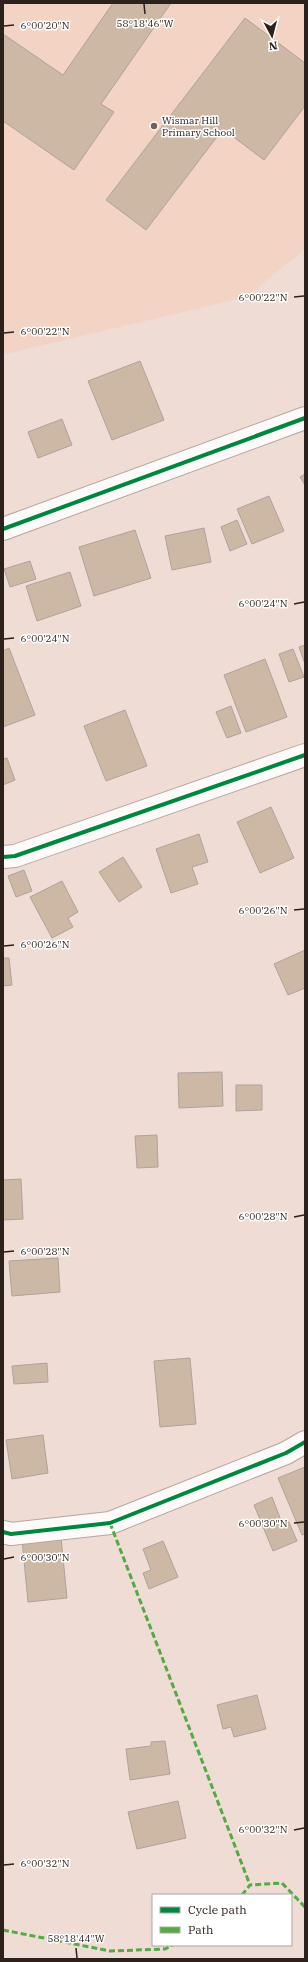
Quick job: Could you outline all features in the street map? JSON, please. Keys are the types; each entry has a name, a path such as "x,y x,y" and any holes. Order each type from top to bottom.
{"street":[{"path":"3,529 305,418"},
{"path":"3,857 22,853 305,755"},
{"path":"3,1532 11,1534 110,1523 286,1453 305,1442"}],"shaded area":[{"name":"Wismar Hill Primary School","path":"3,3 305,3 305,249 246,297 5,354 3,350"}],"building":[{"path":"113,3 171,3 101,104 114,112 74,170 3,121 3,34 63,75"},
{"path":"245,18 305,63 305,106 264,160 223,129 146,230 106,200"},
{"path":"140,361 164,420 112,440 88,381"},
{"path":"62,419 72,445 38,458 28,432"},
{"path":"305,474 305,485 300,477"},
{"path":"269,496 284,531 252,544 237,509"},
{"path":"237,520 247,544 230,551 221,527"},
{"path":"204,528 211,562 172,570 165,536"},
{"path":"135,530 151,578 94,596 79,547"},
{"path":"30,561 36,579 10,587 4,569"},
{"path":"70,572 81,606 37,621 26,586"},
{"path":"305,645 305,664 299,647"},
{"path":"9,648 35,715 3,727 3,651"},
{"path":"293,649 304,677 289,682 279,654"},
{"path":"265,659 287,717 246,732 224,675"},
{"path":"231,706 241,733 227,738 216,712"},
{"path":"125,710 147,766 106,781 84,726"},
{"path":"7,758 15,780 3,785 3,759"},
{"path":"271,807 294,858 260,873 237,822"},
{"path":"199,834 208,862 192,867 198,884 171,893 156,849"},
{"path":"123,857 142,887 119,902 99,872"},
{"path":"24,870 32,891 16,897 8,876"},
{"path":"62,881 78,912 68,918 73,927 52,938 30,897"},
{"path":"305,950 305,988 288,995 274,964"},
{"path":"3,958 9,958 12,985 3,986"},
{"path":"222,1072 223,1106 179,1108 178,1073"},
{"path":"236,1085 262,1085 262,1110 236,1111"},
{"path":"157,1135 158,1167 137,1168 135,1136"},
{"path":"21,1179 23,1219 3,1220 3,1180"},
{"path":"58,1258 60,1292 12,1296 9,1261"},
{"path":"190,1358 196,1424 160,1427 154,1361"},
{"path":"47,1363 48,1382 14,1384 12,1366"},
{"path":"43,1435 48,1473 12,1479 6,1440"},
{"path":"305,1467 305,1534 302,1535 278,1478"},
{"path":"272,1497 282,1523 288,1520 297,1541 273,1551 254,1505"},
{"path":"61,1537 67,1598 28,1602 22,1540"},
{"path":"163,1541 178,1577 149,1589 143,1573 151,1570 143,1549"},
{"path":"257,1695 266,1729 234,1737 231,1727 223,1729 217,1705"},
{"path":"165,1741 170,1774 130,1780 126,1749 151,1746 151,1742"},
{"path":"178,1801 186,1838 137,1849 128,1812"}],"marked path":[{"path":"110,1523 250,1885"},
{"path":"243,1894 250,1885 282,1883 305,1907"},
{"path":"3,1930 110,1951 165,1949 171,1946"}],"cycle path":[{"path":"3,529 305,418"},
{"path":"3,857 15,856 305,755"},
{"path":"3,1532 11,1534 110,1523 286,1453 305,1442"}],"place":[{"name":"Wismar Hill Primary School","path":"154,126"}]}
